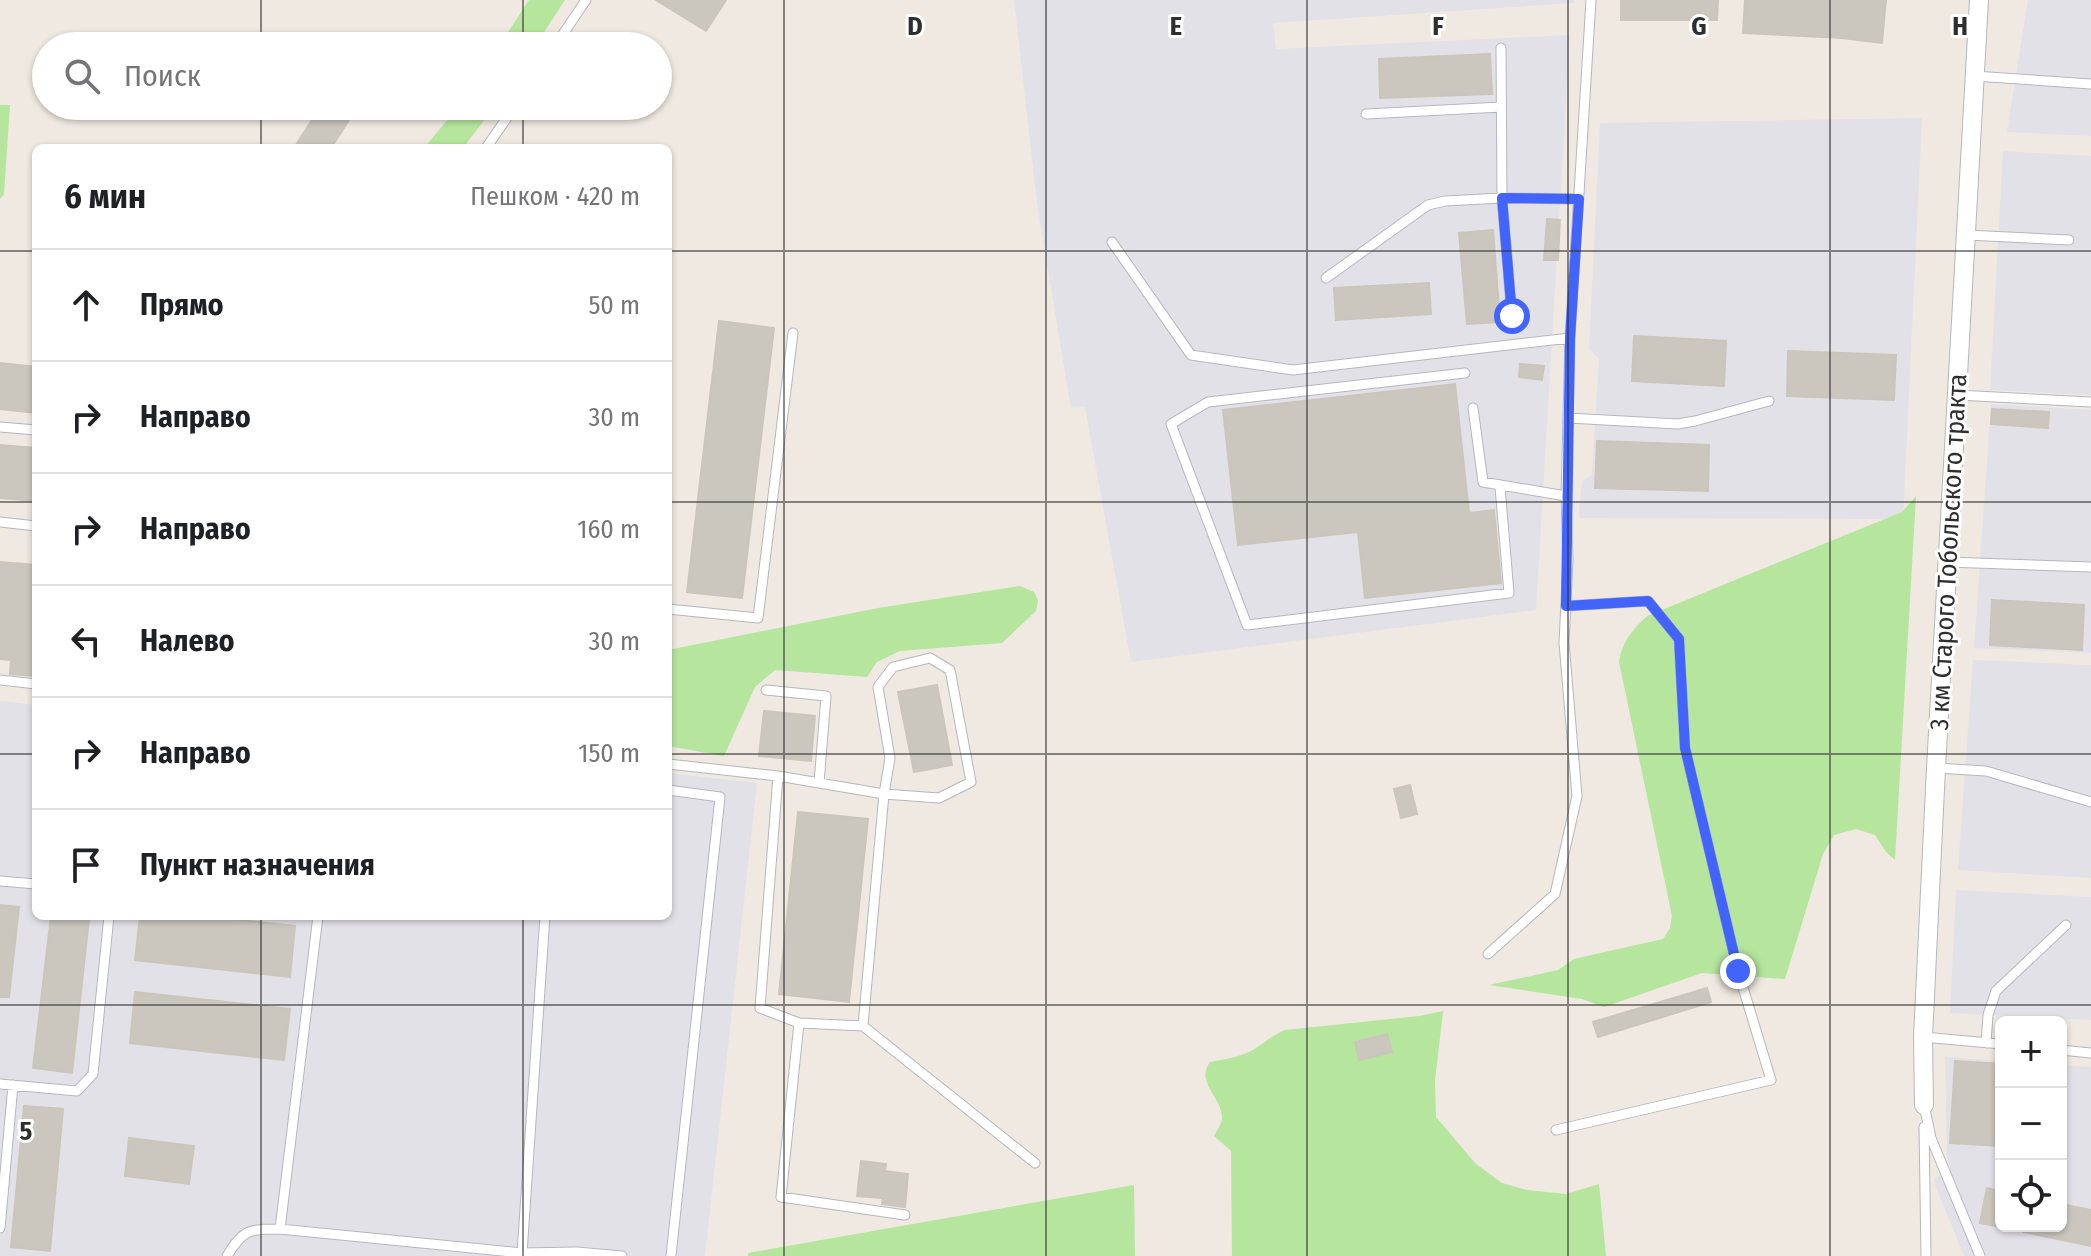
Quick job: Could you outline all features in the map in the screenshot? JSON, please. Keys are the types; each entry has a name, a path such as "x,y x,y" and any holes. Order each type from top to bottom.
{"street":[{"name":"3 км Старого Тобольского тракта","path":"1924,1105 1923,1037 1936,768 1979,0"}],"lane":[{"path":"564,32 586,0"},
{"path":"1488,954 1555,894 1577,796 1564,643 1568,560 1566,496 1570,338 1591,0"},
{"path":"1501,48 1502,198 1512,316"},
{"path":"1974,76 2091,84"},
{"path":"1366,114 1501,107"},
{"path":"489,144 505,120"},
{"path":"1326,278 1428,205 1502,198 1579,199"},
{"path":"1966,235 2069,240"},
{"path":"1112,242 1191,355 1293,370 1570,338"},
{"path":"672,609 758,618 793,333"},
{"path":"1465,373 1208,402 1171,424 1247,625 1509,593 1500,487"},
{"path":"1957,395 2091,402"},
{"path":"1568,418 1678,424 1769,401"},
{"path":"1473,408 1483,482 1566,496"},
{"path":"0,427 32,430"},
{"path":"0,522 32,526"},
{"path":"1947,562 2091,567"},
{"path":"1556,1130 1771,1080 1738,971 1685,748 1679,639 1648,601 1566,606"},
{"path":"672,764 778,776 884,794 939,798 971,782 950,670 930,658 893,667 878,687 890,758 884,794 863,1026"},
{"path":"0,680 32,684"},
{"path":"766,690 826,696 819,783"},
{"path":"1936,768 1986,771 2091,802"},
{"path":"778,776 760,1008 799,1023 863,1026 1035,1163"},
{"path":"671,1256 720,797 672,791"},
{"path":"0,881 32,884"},
{"path":"0,1084 77,1091 93,1074 109,920"},
{"path":"280,1229 318,920"},
{"path":"522,1253 545,920"},
{"path":"1986,1043 1988,1015 1996,991 2066,925"},
{"path":"799,1023 781,1197 905,1215"},
{"path":"1923,1037 1995,1044"},
{"path":"2067,1051 2091,1053"},
{"path":"0,1228 13,1085"},
{"path":"1924,1105 1926,1256"},
{"path":"1924,1105 1931,1138 1980,1256"},
{"path":"227,1256 239,1237 252,1229 280,1229 522,1253 622,1256"}],"shaded area":[{"path":"1014,0 1575,0 1574,3 1273,23 1276,49 1570,35 1536,610 1131,662 1085,407 1071,408 1037,203"},
{"path":"2028,0 2091,0 2091,136 2007,132"},
{"path":"1922,118 1903,519 1580,518 1582,481 1592,475 1599,359 1589,349 1600,123"},
{"path":"2003,151 2091,156 2091,395 1990,390"},
{"path":"1991,404 2091,410 2091,653 1974,648"},
{"path":"1973,660 2091,665 2091,878 1958,870"},
{"path":"0,701 32,705 32,920 672,920 672,773 757,783 705,1256 0,1256"},
{"path":"1956,890 2091,897 2091,1020 2067,1019 2067,1016 1950,1013"},
{"path":"1945,1057 1995,1061 1995,1232 2067,1232 2067,1065 2091,1067 2091,1256 1964,1256 1933,1180 1950,1168 1947,1159"}],"green space":[{"path":"529,0 565,0 544,32 508,32"},
{"path":"0,105 10,105 4,194 0,199"},
{"path":"447,120 484,120 466,144 427,144"},
{"path":"1916,496 1895,860 1875,835 1856,829 1834,835 1823,854 1785,979 1702,973 1604,1007 1582,999 1489,985 1558,970 1574,959 1663,939 1670,928 1672,916 1619,662 1625,642 1637,626 1647,616 1902,512"},
{"path":"1020,586 1034,592 1038,600 1036,611 1002,643 900,651 877,662 867,677 775,670 755,687 724,756 672,747 672,649 878,608"},
{"path":"1443,1011 1435,1081 1436,1117 1476,1164 1502,1183 1527,1190 1566,1194 1599,1184 1606,1256 1232,1256 1231,1151 1214,1136 1222,1118 1207,1083 1206,1070 1210,1062 1245,1054 1285,1030"},
{"path":"1134,1185 1135,1256 748,1256 748,1253"}],"building":[{"path":"656,0 726,0 706,31"},
{"path":"1621,0 1718,0 1717,20 1621,20"},
{"path":"1745,0 1886,0 1882,43 1743,33"},
{"path":"1490,54 1492,94 1380,98 1379,59"},
{"path":"312,120 349,120 334,144 297,144"},
{"path":"1547,219 1560,220 1558,260 1544,260"},
{"path":"1493,230 1500,322 1467,324 1459,233"},
{"path":"1429,283 1431,314 1336,320 1334,288"},
{"path":"719,321 774,328 742,598 687,592"},
{"path":"1634,336 1726,341 1724,386 1632,381"},
{"path":"1788,351 1896,355 1894,400 1787,396"},
{"path":"0,363 32,367 32,413 0,409"},
{"path":"1520,364 1544,366 1542,380 1519,377"},
{"path":"1455,384 1469,513 1494,510 1501,583 1365,598 1358,532 1238,545 1223,410"},
{"path":"1992,409 2049,412 2048,428 1991,424"},
{"path":"1597,441 1709,445 1708,491 1595,488"},
{"path":"0,445 32,448 32,501 0,498"},
{"path":"0,562 32,565 32,676 10,674 11,660 0,659"},
{"path":"1992,600 2084,605 2082,650 1990,645"},
{"path":"937,685 952,765 914,772 898,692"},
{"path":"764,711 815,716 811,761 759,756"},
{"path":"1410,785 1417,814 1401,818 1394,789"},
{"path":"798,812 868,819 849,1002 779,994"},
{"path":"0,905 19,907 9,997 0,997"},
{"path":"51,920 89,920 72,1073 33,1068"},
{"path":"140,920 241,920 295,926 290,977 135,960"},
{"path":"1707,988 1711,1002 1598,1037 1593,1022"},
{"path":"135,992 290,1009 284,1060 130,1043"},
{"path":"1387,1034 1392,1052 1359,1060 1355,1042"},
{"path":"1955,1061 1995,1064 1995,1146 1950,1143"},
{"path":"24,1106 63,1109 50,1251 11,1247"},
{"path":"129,1138 194,1146 189,1184 125,1176"},
{"path":"861,1161 886,1164 885,1171 908,1174 905,1207 882,1204 883,1198 857,1196"},
{"path":"1987,1188 1995,1190 1995,1226 1980,1223"},
{"path":"2067,1205 2091,1210 2091,1246 2024,1232 2067,1232"}],"route":[{"path":"1512,316 1502,198 1579,199 1570,338 1566,606 1648,601 1679,639 1685,748 1738,971"}]}
